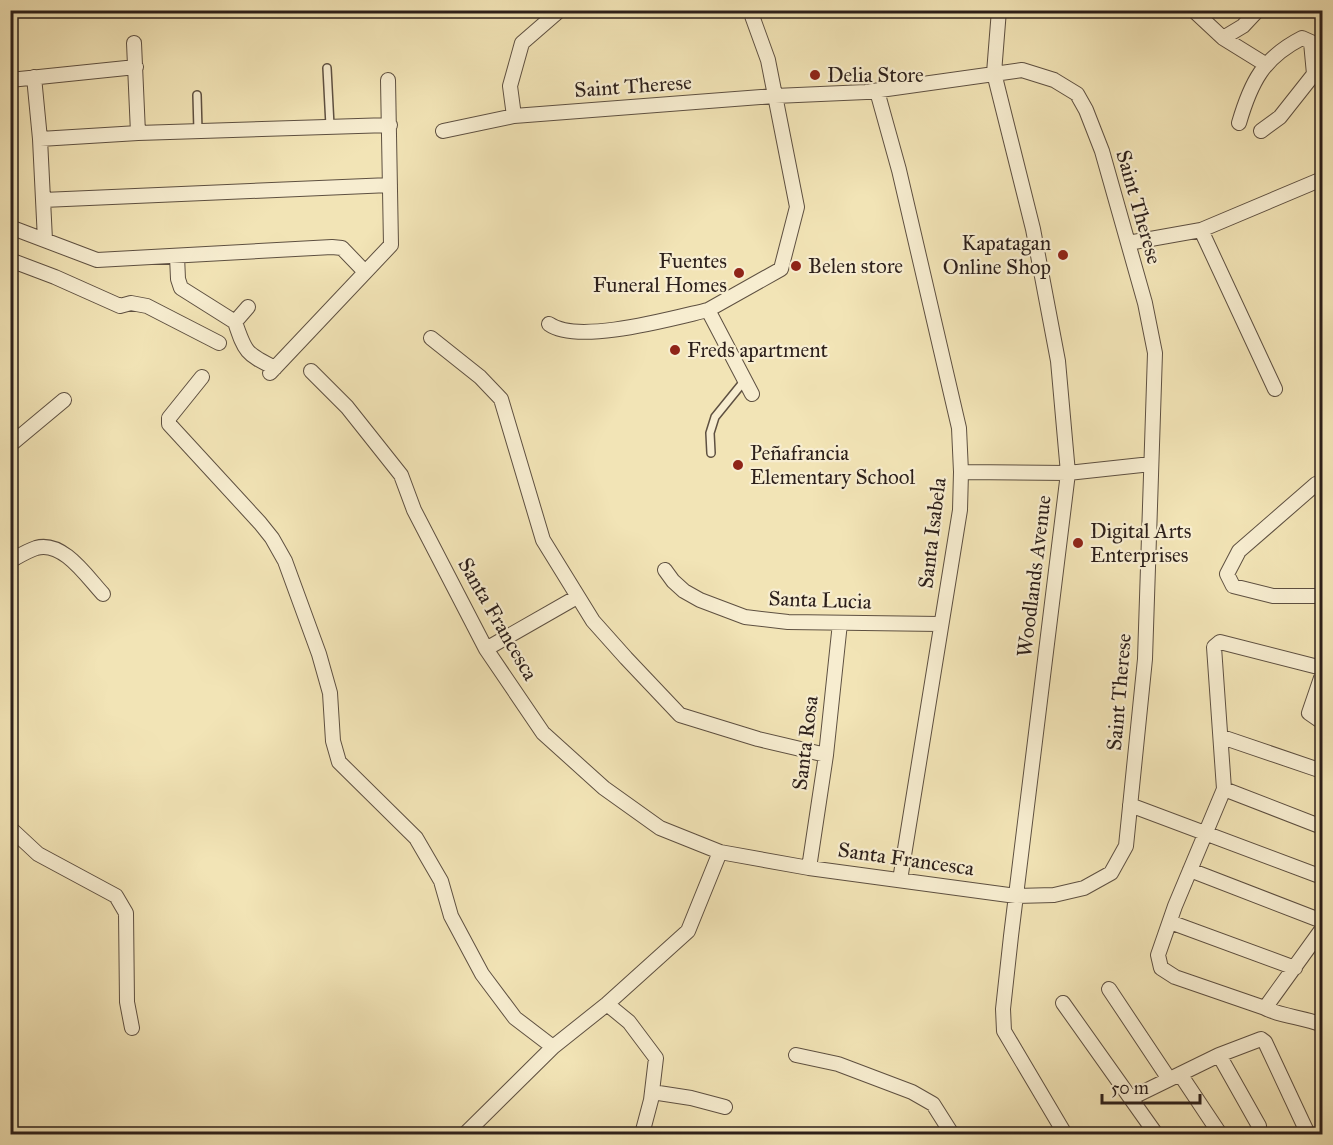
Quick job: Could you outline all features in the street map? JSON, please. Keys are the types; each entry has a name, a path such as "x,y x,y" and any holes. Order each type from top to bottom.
{"street":[{"path":"514,116 510,86 522,43 560,10"},
{"path":"549,324 556,329 580,332 619,329 708,310 781,269 797,207 768,60 751,13 747,10"},
{"name":"Woodlands Avenue","path":"999,10 994,74 1033,230 1058,361 1068,473 1011,936 1003,1010 1004,1031 1065,1134"},
{"path":"1193,10 1223,38 1265,64"},
{"path":"1223,38 1243,26 1258,10"},
{"path":"1239,123 1247,94 1265,64 1286,46 1302,38 1311,42 1314,74 1280,117 1261,131"},
{"path":"134,43 138,133"},
{"path":"10,80 136,67"},
{"name":"Saint Therese","path":"443,131 514,116 775,96 877,91 1022,70 1054,80 1077,94 1086,110 1102,151 1145,303 1155,353 1145,659 1126,846 1111,873 1084,888 1054,894 1016,896"},
{"path":"34,77 40,139 45,240"},
{"path":"177,256 178,279 181,288 235,322 243,347 254,358 273,370 392,245 388,80"},
{"name":"Santa Isabela","path":"877,91 959,428 961,472 960,510 900,880"},
{"path":"40,139 138,133 390,125"},
{"path":"1128,243 1201,230 1323,179"},
{"path":"43,200 390,185"},
{"path":"10,227 97,260 332,247 342,248 365,272"},
{"path":"1201,230 1275,389"},
{"path":"10,260 64,280 120,306 131,303 147,306 219,343"},
{"path":"235,322 248,307"},
{"path":"708,310 752,394"},
{"path":"431,338 480,377 501,399 543,540 593,621 680,715 758,739 826,755"},
{"name":"Santa Francesca","path":"311,370 347,406 401,475 414,510 486,649 543,733 604,788 660,828 720,852 808,867 1016,896"},
{"path":"202,377 169,418 169,424 260,523 285,561 330,693 333,741 339,762 416,838 441,881 452,916 482,974 515,1018 552,1047"},
{"path":"10,445 64,400"},
{"path":"961,472 1068,473 1151,464"},
{"path":"1323,482 1316,484 1239,550 1227,574 1233,586 1273,596 1323,596"},
{"path":"10,561 38,547 52,548 69,557 103,594"},
{"name":"Santa Lucia","path":"665,570 679,588 700,600 745,617 788,622 940,624"},
{"path":"486,649 577,597"},
{"name":"Santa Rosa","path":"808,867 826,755 840,623"},
{"path":"1323,668 1246,648 1218,643 1214,647 1224,789 1205,832 1158,956 1161,968 1175,977 1275,1013 1323,1025"},
{"path":"1323,675 1309,714 1323,722"},
{"path":"1222,737 1321,767"},
{"path":"1224,789 1323,827"},
{"path":"1130,805 1323,877"},
{"path":"10,828 38,854 116,896 126,913 127,1002 132,1028"},
{"path":"465,1134 552,1047 607,1004 688,931 720,852"},
{"path":"1190,870 1323,921"},
{"path":"1170,922 1295,968"},
{"path":"1265,1008 1323,929"},
{"path":"1109,989 1216,1133"},
{"path":"1063,1003 1156,1134"},
{"path":"607,1004 629,1022 656,1058 652,1092 642,1134"},
{"path":"1131,1098 1219,1055 1261,1039 1265,1042 1308,1134"},
{"path":"796,1055 838,1064 912,1092 933,1104 952,1134"},
{"path":"1219,1055 1259,1126"},
{"path":"652,1092 725,1107"}],"lane":[{"path":"327,68 330,126"},
{"path":"197,95 198,131"},
{"path":"711,453 710,433 715,417 745,380"}],"place":[{"name":"Delia Store","path":"815,75"},
{"name":"Kapatagan Online Shop","path":"1063,255"},
{"name":"Belen store","path":"796,266"},
{"name":"Fuentes Funeral Homes","path":"739,273"},
{"name":"Freds apartment","path":"675,350"},
{"name":"Peñafrancia Elementary School","path":"738,465"},
{"name":"Digital Arts Enterprises","path":"1078,543"}]}
